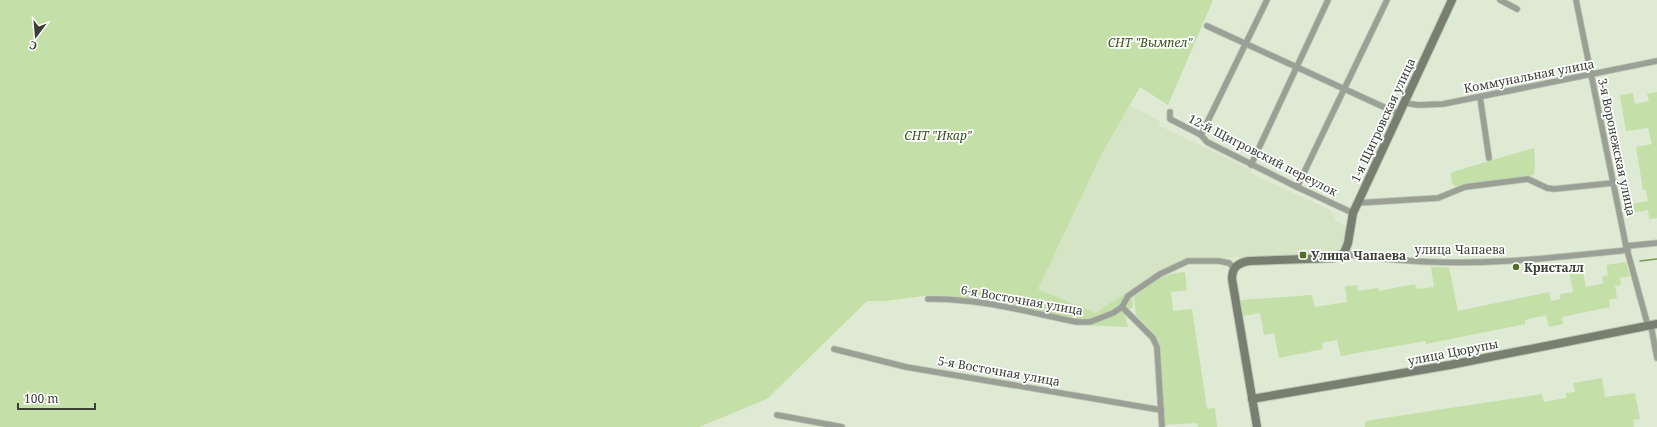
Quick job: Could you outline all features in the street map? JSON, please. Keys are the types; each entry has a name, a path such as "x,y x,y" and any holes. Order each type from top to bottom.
{"street":[{"path":"1201,135 1267,0"},
{"path":"1251,165 1328,0"},
{"path":"1297,188 1387,0"},
{"name":"1-я Щигровская улица","path":"1344,253 1348,243 1353,213 1452,0"},
{"path":"1500,0 1517,8"},
{"name":"3-я Воронежская улица","path":"1576,0 1627,248 1652,325 1657,358"},
{"path":"1207,26 1399,114"},
{"name":"Коммунальная улица","path":"1404,103 1427,105 1591,75 1657,61"},
{"path":"1480,96 1489,158"},
{"name":"12-й Щигровский переулок","path":"1170,112 1170,119 1176,124 1201,135 1207,142 1297,188 1353,213"},
{"path":"1358,203 1438,198 1465,187 1528,179 1541,185 1554,188 1613,183"},
{"name":"улица Чапаева","path":"1234,268 1249,261 1334,258 1344,253 1357,257 1428,263 1488,262 1627,248 1657,243"},
{"name":"6-я Восточная улица","path":"928,299 947,299 992,304 1077,322 1090,322 1113,313 1122,307 1128,296 1160,274 1188,261 1219,261 1229,263 1234,268"},
{"path":"1234,268 1232,278 1257,427"},
{"path":"1122,307 1153,338 1157,348 1162,427"},
{"name":"улица Цюрупы","path":"1252,399 1450,366 1652,325"},
{"name":"5-я Восточная улица","path":"834,349 906,367 1161,410"},
{"path":"777,415 842,427"}],"shaded area":[{"path":"1129,105 1160,121 1158,125 1251,170 1250,173 1330,210 1335,216 1334,220 1349,228 1337,256 1188,258 1171,269 1165,267 1095,313 1037,289 1101,155"}],"green space":[{"path":"0,0 1213,0 1168,105 1140,87 1101,155 1038,289 1095,313 1141,283 1132,294 1133,308 1124,310 1128,327 1085,325 1053,320 1005,305 967,298 931,295 885,301 867,301 767,399 699,427 0,427"},
{"path":"1657,92 1657,218 1649,219 1648,210 1626,214 1625,205 1648,201 1646,190 1643,190 1636,147 1652,144 1648,128 1626,131 1620,95 1633,93 1635,104 1649,101 1647,94"},
{"path":"1534,148 1534,175 1456,186 1452,184 1452,172"},
{"path":"1626,262 1630,276 1620,278 1621,285 1615,286 1617,298 1609,300 1610,307 1562,317 1563,324 1549,327 1546,315 1525,320 1525,324 1426,344 1425,341 1341,356 1337,340 1322,343 1323,349 1279,358 1274,333 1264,335 1260,313 1243,316 1241,300 1312,295 1315,307 1347,302 1345,286 1357,285 1358,291 1378,288 1379,291 1415,284 1417,289 1434,287 1431,267 1449,267 1458,311 1549,292 1551,301 1560,299 1560,294 1573,292 1569,269 1582,268 1586,287 1604,283 1602,277 1608,275 1606,265"},
{"path":"1185,272 1187,290 1171,292 1173,311 1192,309 1207,409 1215,408 1217,427 1198,427 1197,423 1164,425 1159,345 1156,336 1136,315 1134,297 1152,283 1163,277"},
{"path":"1602,378 1605,397 1635,393 1640,419 1633,420 1634,427 1365,427 1365,421 1542,394 1544,402 1566,398 1566,393 1575,392 1573,383"}],"waterway":[{"path":"1640,261 1657,259"}],"place":[{"name":"Улица Чапаева","path":"1303,255"},
{"name":"Кристалл","path":"1516,267"}],"park label":[{"name":"СНТ \"Вымпел\"","path":"1150,42"},
{"name":"СНТ \"Икар\"","path":"938,135"}]}
